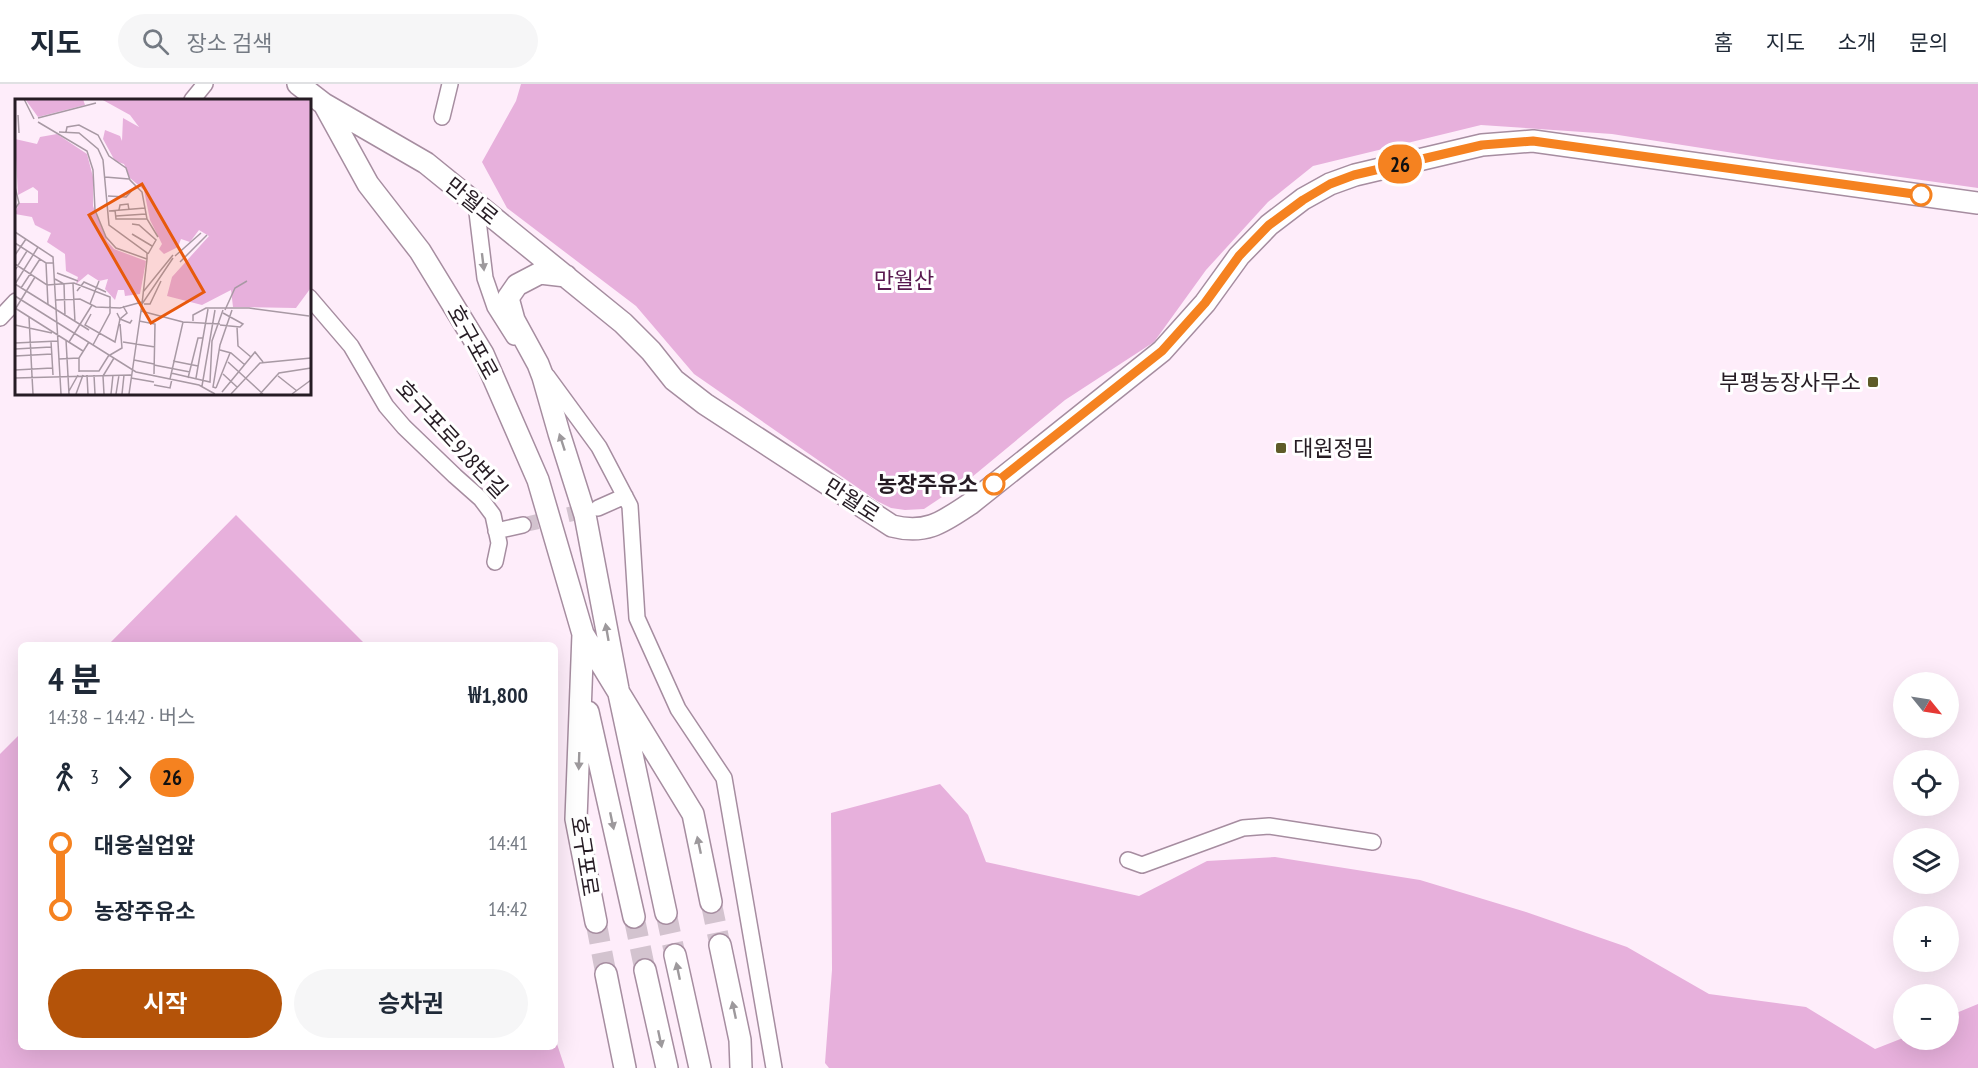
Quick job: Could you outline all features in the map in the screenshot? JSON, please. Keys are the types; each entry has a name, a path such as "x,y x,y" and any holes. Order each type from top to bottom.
{"main road":[{"name":"호구포로","path":"298,84 324,105 368,184 420,251 483,354 538,480 583,634 693,814 711,902"},
{"name":"만월로","path":"324,105 426,163 623,323 651,351 674,380 705,404 892,526 908,530 919,530 941,523 970,504 1162,351 1205,303 1239,256 1269,225 1330,184 1354,175 1482,145 1533,141 1978,203"},
{"path":"566,276 540,273 517,285 508,298 514,320 538,364 585,515 618,689"},
{"name":"호구포로","path":"583,634 576,819 596,922"},
{"name":"호구포로","path":"581,682 634,917"},
{"name":"호구포로","path":"618,689 666,913"},
{"path":"720,945 740,1040 741,1068"},
{"path":"675,955 700,1068"},
{"path":"645,970 667,1068"},
{"path":"606,974 625,1068"}],"street":[{"path":"193,99 205,84"},
{"path":"442,117 450,84"},
{"path":"476,204 485,278 495,308 517,343 538,364 599,447 630,506 636,618 678,709 724,778 774,1068"},
{"name":"호구포로928번길","path":"310,298 351,346 386,406 404,427 481,498 494,516 499,543 495,562"},
{"path":"0,318 15,302"},
{"path":"598,508 625,496"},
{"path":"496,531 523,525"},
{"path":"1128,860 1142,865 1243,828 1260,826 1373,842"}],"green space":[{"name":"만월산","path":"521,84 1978,84 1978,188 1612,134 1481,125 1313,166 1268,202 1206,270 1154,342 1065,400 972,477 924,509 905,510 891,508 877,501 694,374 636,306 507,208 482,162 516,101"},
{"path":"236,515 363,642 111,642"},
{"path":"18,736 18,1050 558,1050 558,1047 565,1068 0,1068 0,754"},
{"path":"940,784 968,815 986,862 1139,896 1207,861 1275,857 1420,880 1526,912 1627,947 1709,994 1806,1007 1875,1049 1893,1042 1893,1050 1959,1050 1959,1012 1978,1004 1978,1068 829,1068 825,1063 832,970 831,813"}],"tunnel":[{"path":"523,525 593,509"},
{"path":"711,902 720,945"},
{"path":"666,913 675,955"},
{"path":"634,917 645,970"},
{"path":"596,922 606,974"}],"bus line":[{"name":"26","path":"994,484 1162,351 1205,303 1239,256 1269,225 1330,184 1354,175 1482,145 1533,141 1921,195"}],"place":[{"name":"부평농장사무소","path":"1873,382"},
{"name":"대원정밀","path":"1281,448"},
{"name":"농장주유소","path":"994,484"}]}
